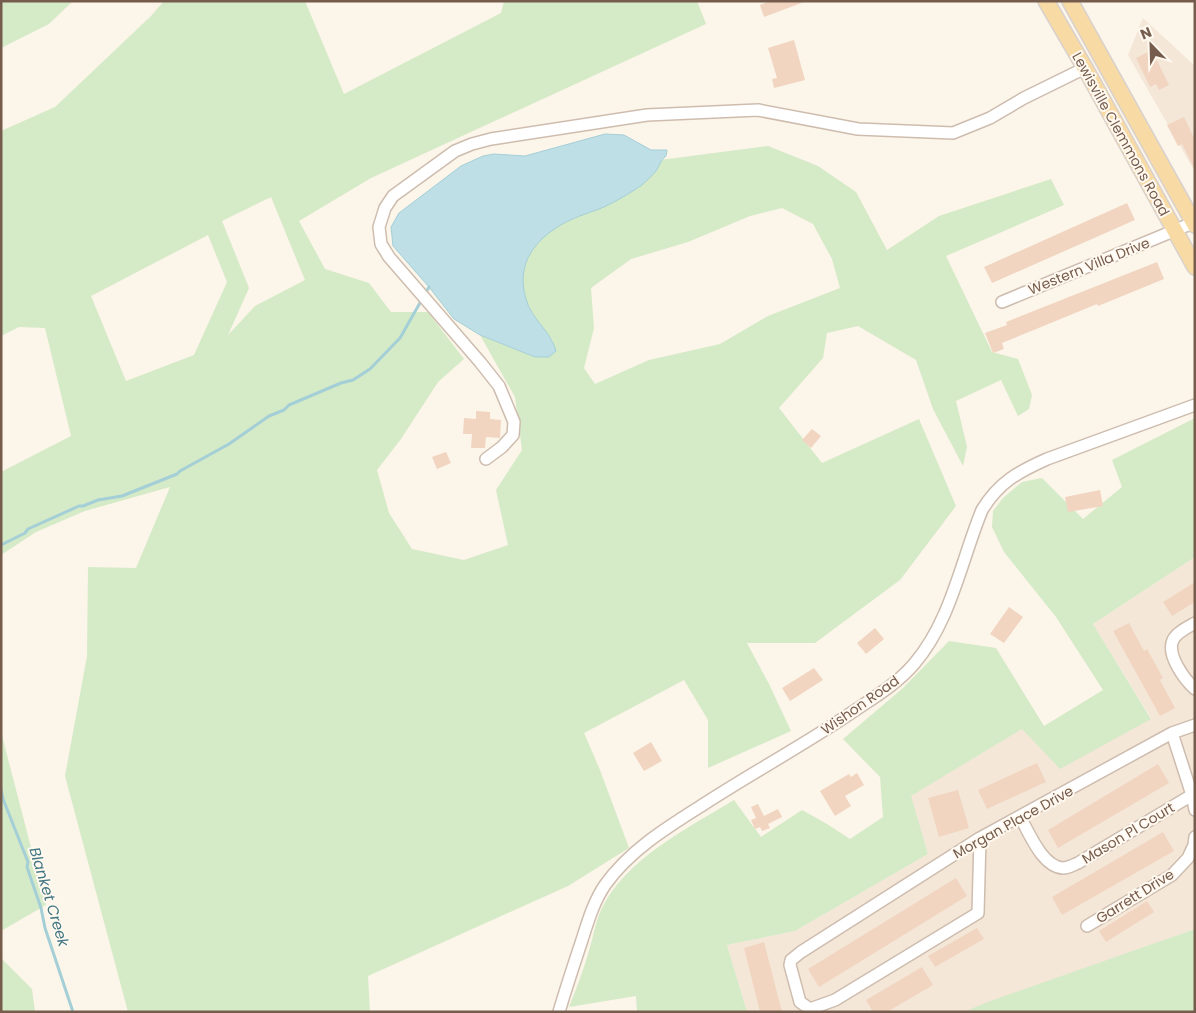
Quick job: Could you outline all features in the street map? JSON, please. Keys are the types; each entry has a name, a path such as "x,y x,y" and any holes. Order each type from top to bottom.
{"main road":[{"name":"Lewisville Clemmons Road","path":"1046,1 1195,267"},
{"name":"Lewisville Clemmons Road","path":"1070,1 1194,223"}],"street":[{"path":"486,459 502,447 513,435 514,422 499,386 389,257 381,244 378,227 392,196 455,151 492,139 647,115 758,110 858,129 953,133 990,118 1024,98 1085,68"},
{"name":"Western Villa Drive","path":"1002,302 1194,223"},
{"name":"Wishon Road","path":"559,1012 597,898 604,886 624,863 666,828 835,724 880,693 914,664 926,648 943,617 982,510 989,497 1000,486 1024,469 1047,459 1195,405"},
{"path":"1195,623 1175,637 1172,645 1175,661 1182,674 1195,689"},
{"name":"Morgan Place Drive","path":"980,838 978,914 835,1000 810,1009 800,1002 790,966 792,960 801,952 980,838 1172,733 1195,725"},
{"path":"1172,733 1195,810"},
{"name":"Mason Pl Court","path":"1020,817 1043,856 1055,866 1064,868 1078,863 1192,795"},
{"name":"Garrett Drive","path":"1087,926 1172,875 1188,858 1195,838"}],"shaded area":[{"path":"1143,18 1195,66 1195,172 1128,55"},
{"path":"1195,557 1195,929 964,1012 747,1012 727,945 795,931 928,854 910,796 1022,729 1151,718 1093,624"}],"green space":[{"path":"1,1 73,1 49,24 1,48"},
{"path":"164,1 305,1 344,94 501,13 504,1 697,1 706,24 371,178 299,221 325,269 369,283 391,312 428,312 464,359 438,382 401,439 377,470 389,513 412,549 464,560 508,545 496,490 522,450 515,397 480,335 535,357 553,341 533,314 525,295 523,274 531,251 545,235 561,224 617,200 635,190 649,177 660,160 768,146 818,166 856,192 887,250 939,216 1051,179 1064,205 946,256 992,352 1018,359 1032,395 1029,409 1018,416 1001,380 956,401 967,447 963,466 933,409 916,360 858,326 827,333 823,358 779,408 822,463 919,419 956,506 900,580 815,643 747,643 791,731 708,768 708,720 684,680 584,733 629,848 568,886 368,976 370,1012 128,1012 65,776 87,656 88,567 136,568 170,487 85,511 36,532 1,555 1,472 71,436 45,328 19,327 1,336 1,131 55,107 151,16","holes":["271,197 305,280 255,306 228,335 249,288 222,221","782,208 813,224 832,259 840,288 768,316 720,344 649,360 595,384 584,368 594,328 591,288 631,259 688,242 750,216","208,235 227,282 194,355 126,381 91,296"]},
{"path":"1195,418 1195,557 1093,624 1151,719 1060,769 1022,729 911,796 928,854 795,931 727,945 747,1012 637,1012 636,996 569,1007 584,967 599,915 612,892 625,875 659,846 697,822 734,800 761,837 802,810 850,839 883,817 880,777 843,739 903,688 949,641 996,648 1044,726 1103,690 1056,617 1004,552 992,527 993,511 1003,498 1022,482 1042,478 1083,519 1122,487 1112,460"},
{"path":"1,732 46,905 1,931"},
{"path":"1195,929 1195,1012 964,1012 985,1003"},
{"path":"1,958 32,989 35,1012 1,1012"}],"water":[{"path":"605,134 624,135 651,150 667,150 666,156 656,171 642,185 607,206 572,219 555,228 537,244 531,253 523,274 523,286 532,313 550,337 556,351 549,357 535,357 480,335 454,319 393,246 391,227 399,213 461,166 483,156 494,154 525,156"}],"building":[{"path":"770,1 804,2 764,17 760,5"},
{"path":"794,40 805,80 774,88 772,79 777,78 768,48"},
{"path":"1152,50 1169,85 1159,90 1156,84 1150,87 1136,58"},
{"path":"1184,117 1195,140 1195,170 1182,144 1178,146 1167,125"},
{"path":"1127,203 1135,220 992,283 984,267"},
{"path":"1157,262 1164,279 1002,343 1004,349 993,353 985,333 1007,325 1006,322"},
{"path":"476,411 490,412 490,419 501,420 500,438 486,437 485,448 471,448 472,434 463,434 464,418 476,419"},
{"path":"812,429 821,436 811,448 802,440"},
{"path":"446,452 451,463 437,469 432,457"},
{"path":"1100,490 1103,506 1068,512 1065,497"},
{"path":"1195,582 1195,602 1172,616 1163,602"},
{"path":"1009,607 1023,617 1004,643 990,634"},
{"path":"1129,623 1144,651 1147,649 1163,678 1160,680 1175,708 1160,716 1113,631"},
{"path":"875,628 884,639 866,654 857,643"},
{"path":"814,668 823,680 790,701 782,688"},
{"path":"651,742 662,761 644,771 633,753"},
{"path":"1037,763 1046,782 987,809 978,790"},
{"path":"1158,764 1169,783 1058,848 1048,830"},
{"path":"857,773 864,785 845,796 851,806 835,816 820,791 849,774 851,777"},
{"path":"958,790 969,828 939,837 928,798"},
{"path":"758,804 764,816 778,809 782,817 768,824 770,828 762,831 760,827 755,829 751,820 756,818 751,807"},
{"path":"1163,832 1174,851 1062,915 1052,897"},
{"path":"956,878 967,896 819,987 808,969"},
{"path":"1147,901 1154,912 1106,942 1099,931"},
{"path":"977,928 984,939 935,967 928,956"},
{"path":"764,942 782,1012 760,1012 744,948"},
{"path":"922,967 933,985 887,1012 873,1012 866,1000"}],"waterway":[{"path":"1,545 25,533 28,529 79,506 98,500 122,496 177,474 229,444 269,416 284,410 289,405 341,383 353,380 370,369 400,338 429,287"},
{"name":"Blanket Creek","path":"1,789 3,799 28,862 27,867 41,908 45,928 73,1012"}]}
